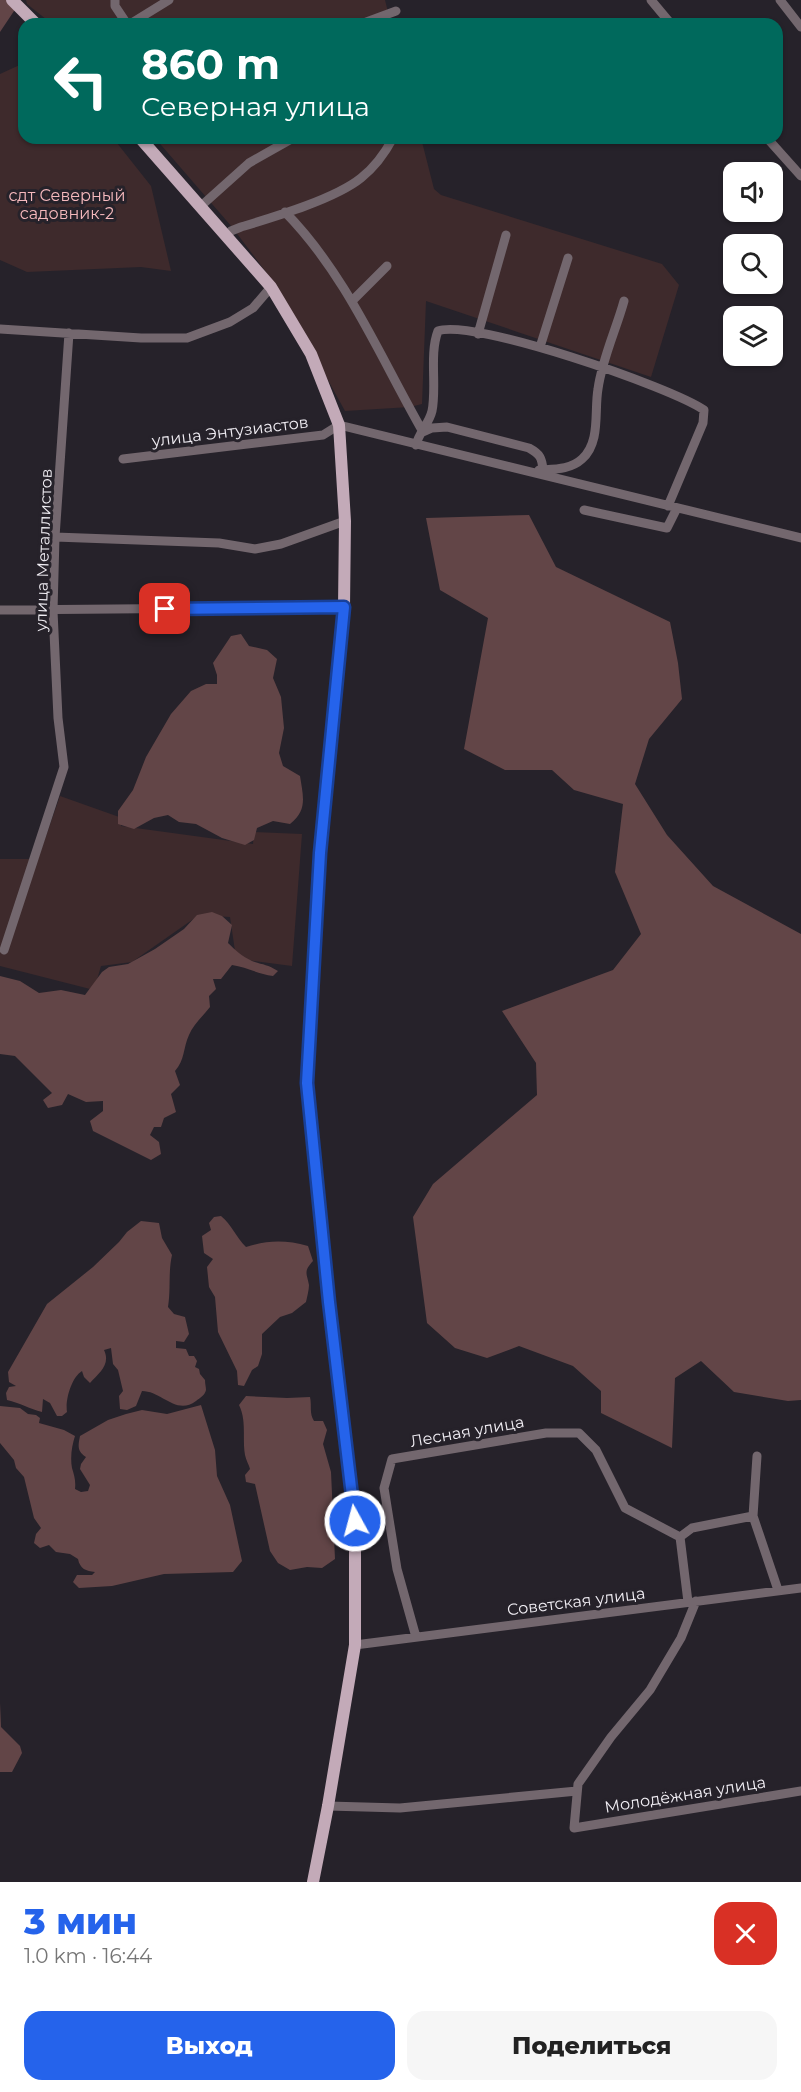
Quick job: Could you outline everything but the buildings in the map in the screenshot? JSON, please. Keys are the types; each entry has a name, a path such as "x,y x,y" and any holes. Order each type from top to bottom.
{"main road":[{"path":"12,0 30,18"},
{"path":"145,144 272,287 311,354 339,425 345,521 344,607 320,853 307,1083 329,1302 355,1521 355,1645 313,1882"}],"street":[{"path":"115,0 115,6 124,18"},
{"path":"138,18 169,0"},
{"path":"651,0 666,18"},
{"path":"780,0 801,27"},
{"path":"377,18 396,11"},
{"path":"201,206 249,164 283,144"},
{"path":"227,236 241,226 327,196 362,177 380,160 389,144"},
{"path":"772,144 801,176"},
{"path":"285,212 297,224 352,301 423,432"},
{"path":"478,334 507,234"},
{"path":"540,347 568,258"},
{"path":"352,301 387,266"},
{"path":"0,329 187,338 230,322 253,308 272,287"},
{"path":"527,471 564,468 573,465 588,452 595,431 602,368 624,301"},
{"path":"416,444 429,423 432,410 435,345 438,331 443,329 540,347 602,368 704,410 703,423 672,507 667,528 584,510"},
{"name":"улица Металлистов","path":"4,950 64,767 58,718 53,611 55,537 69,333"},
{"path":"339,425 801,537"},
{"name":"улица Энтузиастов","path":"123,459 323,435 339,425"},
{"path":"423,432 432,428 447,427 529,448 538,453 542,459 543,470"},
{"path":"55,537 219,543 255,549 281,544 345,521"},
{"path":"0,610 344,607"},
{"name":"Лесная улица","path":"416,1637 397,1569 384,1488 392,1459 546,1433 579,1433 596,1450 626,1508 680,1536"},
{"path":"757,1456 753,1516 778,1590"},
{"path":"328,1806 400,1808 577,1791 578,1784 611,1737 650,1690 681,1638 692,1602 680,1536 692,1528 753,1516"},
{"name":"Советская улица","path":"355,1645 801,1588"},
{"name":"Молодёжная улица","path":"577,1791 574,1828 801,1791"}],"green space":[{"path":"26,0 385,0 390,18 44,18 27,4"},
{"name":"сдт Северный садовник-2","path":"18,66 18,144 118,144 151,186 171,271 141,267 27,272 0,260 0,74"},
{"path":"160,144 423,144 434,189 441,195 662,264 679,285 651,377 426,301 422,404 410,407 345,411 275,284 232,227"},
{"path":"60,796 122,818 121,826 253,844 254,832 302,834 292,966 246,960 235,951 230,917 199,915 132,962 101,966 94,990 0,966 0,859 38,859"}],"shaded area":[{"path":"0,0 11,0 18,5 0,32"},
{"path":"529,515 556,567 670,622 682,699 649,739 635,784 667,835 713,886 801,934 801,1400 788,1401 734,1392 701,1361 675,1378 672,1448 601,1413 601,1391 573,1366 519,1346 487,1358 455,1348 427,1323 413,1217 433,1184 537,1095 536,1063 502,1011 613,970 641,934 615,872 623,804 574,790 552,770 505,770 464,749 488,618 440,590 426,518"},
{"path":"241,634 249,646 267,650 277,659 273,678 281,697 284,728 279,753 283,766 300,776 303,802 300,813 290,824 273,821 257,828 254,840 245,845 222,838 196,824 179,822 168,815 154,818 134,829 118,824 118,811 133,790 146,757 171,714 191,691 206,684 217,684 213,663 231,636"},
{"path":"212,912 222,916 232,925 228,943 233,948 249,959 278,971 273,976 232,965 221,979 213,979 216,989 209,996 210,1007 191,1031 181,1063 175,1071 180,1085 171,1094 176,1112 164,1118 161,1127 154,1127 150,1135 159,1142 161,1154 151,1160 93,1131 90,1121 103,1111 103,1101 86,1102 68,1094 62,1105 48,1108 43,1100 52,1093 15,1056 0,1054 0,976 20,981 39,993 61,990 85,995 102,972 109,967 128,964 184,929 197,915"},
{"path":"221,1216 246,1247 269,1242 300,1244 308,1246 313,1261 307,1270 309,1285 306,1302 292,1313 280,1317 262,1334 262,1354 258,1366 252,1370 244,1386 238,1385 237,1371 218,1332 215,1297 209,1287 207,1267 213,1259 204,1253 202,1236 211,1230 209,1223 214,1217"},
{"path":"141,1221 159,1223 162,1238 172,1255 168,1307 174,1314 185,1317 189,1334 184,1342 176,1341 176,1348 186,1349 189,1356 194,1356 197,1361 195,1367 199,1369 205,1380 205,1393 189,1405 182,1406 142,1391 136,1406 127,1410 120,1409 119,1396 123,1391 118,1370 113,1364 111,1348 104,1350 105,1364 90,1383 82,1371 75,1378 68,1395 67,1412 62,1416 57,1416 50,1403 43,1399 42,1412 7,1400 6,1393 9,1387 16,1386 9,1382 8,1372 47,1304 93,1267"},
{"path":"246,1396 310,1397 312,1418 314,1421 323,1421 327,1430 323,1444 331,1472 335,1559 322,1568 307,1567 290,1570 278,1563 270,1551 255,1484 246,1482 245,1475 250,1469 245,1455 243,1417 239,1405"},
{"path":"201,1405 215,1450 217,1476 230,1505 242,1561 233,1572 164,1574 112,1586 79,1588 73,1582 77,1575 92,1575 95,1572 84,1569 78,1559 70,1554 56,1552 49,1545 40,1548 34,1543 36,1534 41,1528 34,1518 24,1477 0,1443 0,1406 20,1408 40,1418 39,1423 64,1430 75,1436 71,1464 75,1489 81,1492 88,1491 90,1485 80,1469 86,1457 79,1448 80,1436 108,1420 126,1414 142,1410 167,1414"},
{"path":"0,1703 1,1727 20,1746 22,1753 12,1772 0,1772"}],"route":[{"path":"165,609 344,607 320,853 307,1083 329,1302 355,1521"}]}
